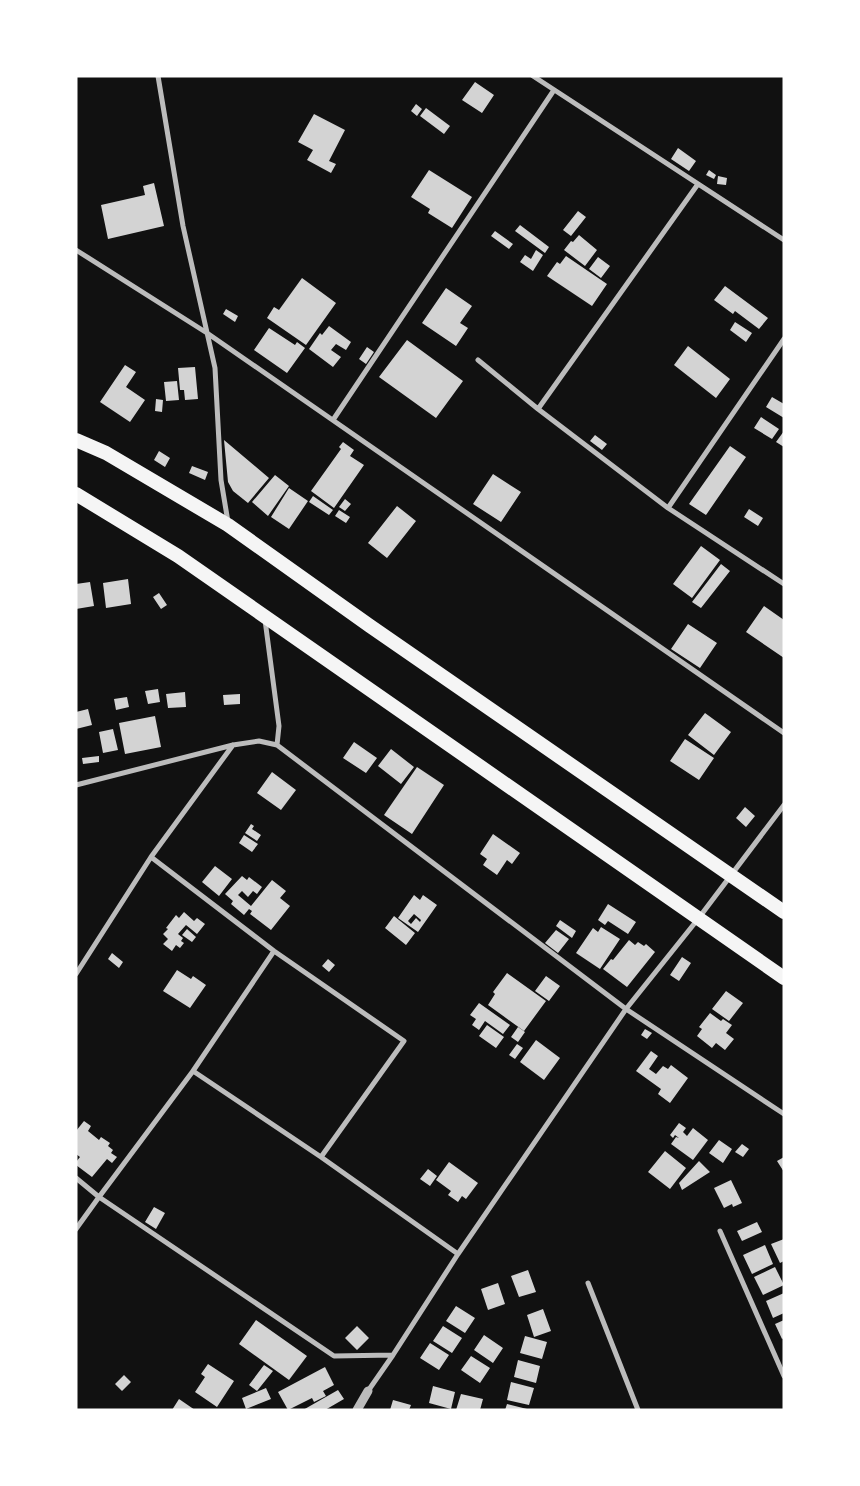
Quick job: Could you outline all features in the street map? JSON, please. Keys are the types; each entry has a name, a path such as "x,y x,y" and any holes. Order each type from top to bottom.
{"highway":[{"path":"76,440 106,453 228,525 370,626 784,912"},
{"path":"76,494 178,556 784,978"}],"street":[{"path":"158,76 183,226 215,368 221,480 228,525"},
{"path":"533,76 784,240"},
{"path":"333,420 554,90"},
{"path":"538,409 698,184"},
{"path":"76,250 207,333 784,733"},
{"path":"668,508 784,339"},
{"path":"478,360 538,409 668,508 784,584"},
{"path":"265,617 279,726 277,745"},
{"path":"76,785 233,744 259,741 277,745 626,1009 784,1114"},
{"path":"76,974 151,857 233,744"},
{"path":"357,1410 458,1254 626,1009 698,919 784,805"},
{"path":"151,857 274,952 404,1041 321,1157"},
{"path":"76,1229 193,1071 274,952"},
{"path":"193,1071 321,1157 458,1254"},
{"path":"76,1178 98,1197 334,1356 393,1355"},
{"path":"720,1231 784,1376"},
{"path":"588,1283 638,1410"}],"building":[{"path":"475,82 494,95 482,113 462,100"},
{"path":"416,104 422,109 417,116 411,111"},
{"path":"426,108 450,126 444,134 420,116"},
{"path":"314,114 345,130 329,161 336,164 331,173 307,160 313,150 298,142"},
{"path":"678,148 696,161 689,171 671,159"},
{"path":"429,170 472,197 452,228 428,213 430,209 411,197"},
{"path":"709,170 716,175 714,179 706,175"},
{"path":"718,176 727,178 726,185 717,184"},
{"path":"154,183 164,226 108,239 101,205 145,195 143,186"},
{"path":"578,211 586,217 571,236 563,230"},
{"path":"520,225 549,247 545,253 515,231"},
{"path":"495,231 513,244 509,249 491,236"},
{"path":"579,235 597,250 585,266 564,250"},
{"path":"536,250 543,255 533,271 520,262 525,255 531,259"},
{"path":"566,256 607,284 592,306 547,276 557,262 560,264"},
{"path":"598,257 610,266 601,278 589,269"},
{"path":"302,278 336,303 306,345 267,318 274,307 279,310"},
{"path":"725,286 768,318 759,329 735,311 733,314 714,300"},
{"path":"446,288 472,306 460,323 468,328 456,346 422,323"},
{"path":"226,309 238,316 235,322 223,314"},
{"path":"735,322 752,333 746,342 730,330"},
{"path":"329,326 351,342 346,350 336,344 331,350 341,357 333,367 309,349 320,333 322,335"},
{"path":"269,328 295,345 297,342 305,348 287,373 254,350"},
{"path":"407,340 463,381 436,418 379,377"},
{"path":"688,346 730,379 716,398 674,365"},
{"path":"367,347 374,352 366,364 359,359"},
{"path":"125,365 136,372 126,387 145,400 130,422 100,402"},
{"path":"195,367 198,399 185,400 184,390 180,390 178,368"},
{"path":"177,381 179,400 166,401 164,382"},
{"path":"772,397 784,404 784,418 766,407"},
{"path":"156,399 163,400 162,412 155,411"},
{"path":"761,417 779,429 772,439 754,428"},
{"path":"784,431 784,447 776,442"},
{"path":"595,435 607,444 602,450 590,441"},
{"path":"224,440 269,478 248,503 233,491 228,482"},
{"path":"343,442 354,450 350,456 364,465 334,508 311,491 341,449 339,447"},
{"path":"730,446 746,457 706,515 689,504"},
{"path":"159,451 170,458 165,467 154,460"},
{"path":"192,466 208,472 205,480 189,473"},
{"path":"493,474 521,492 501,522 473,504"},
{"path":"275,475 289,486 268,516 252,502"},
{"path":"289,488 308,501 289,529 271,517"},
{"path":"313,496 333,510 329,515 309,502"},
{"path":"345,499 351,504 345,511 339,507"},
{"path":"397,506 416,521 387,558 368,543"},
{"path":"749,509 763,518 758,526 744,517"},
{"path":"339,510 350,517 346,523 335,516"},
{"path":"701,546 720,560 692,598 673,584"},
{"path":"721,564 730,571 701,608 692,602"},
{"path":"128,579 131,604 106,608 103,583"},
{"path":"90,582 94,606 76,609 76,584"},
{"path":"159,593 167,605 161,609 153,597"},
{"path":"764,606 784,620 784,658 746,632"},
{"path":"688,624 717,643 700,668 671,649"},
{"path":"158,689 160,702 148,704 145,691"},
{"path":"185,692 186,707 168,708 166,694"},
{"path":"240,694 240,704 224,705 223,695"},
{"path":"127,697 129,707 116,710 114,699"},
{"path":"88,709 92,725 76,729 76,712"},
{"path":"705,713 731,732 714,755 688,735"},
{"path":"155,716 161,747 125,754 119,723"},
{"path":"113,729 118,750 103,753 99,732"},
{"path":"685,739 714,758 699,780 670,761"},
{"path":"354,742 377,758 366,773 343,758"},
{"path":"391,749 414,767 401,784 378,766"},
{"path":"99,756 99,762 83,764 82,758"},
{"path":"417,767 444,785 412,834 384,815"},
{"path":"272,772 296,790 281,810 257,793"},
{"path":"745,807 755,816 746,827 736,818"},
{"path":"251,824 254,826 252,829 261,835 257,841 245,833"},
{"path":"493,834 520,853 512,864 507,860 497,875 483,865 487,859 480,854"},
{"path":"244,835 258,844 252,852 239,843"},
{"path":"215,866 232,879 219,896 202,882"},
{"path":"242,876 247,880 249,877 262,887 257,894 253,891 248,897 242,891 238,895 251,906 272,880 286,891 280,898 290,906 271,930 250,914 252,911 249,909 244,915 231,904 233,901 225,894"},
{"path":"414,895 420,900 423,895 437,905 418,932 398,918","holes":["414,914 421,920 420,922 416,918 411,924 408,921"]},
{"path":"608,904 636,922 628,934 608,921 605,925 598,920"},
{"path":"184,912 194,921 197,918 205,924 197,934 186,925 178,934 183,938 181,941 184,943 180,948 176,945 172,951 163,944 168,939 163,934 176,915 179,918"},
{"path":"394,916 415,933 406,945 385,928"},
{"path":"560,920 576,931 572,938 556,926"},
{"path":"601,927 620,939 600,969 576,953 593,928 598,932"},
{"path":"187,929 196,937 192,942 182,935"},
{"path":"556,930 569,939 558,953 545,943"},
{"path":"629,940 635,945 638,942 644,946 646,944 655,952 627,987 603,969"},
{"path":"112,953 123,962 119,968 108,959"},
{"path":"682,957 691,963 679,981 670,975"},
{"path":"328,959 335,965 329,972 322,966"},
{"path":"177,970 191,979 193,976 206,985 190,1008 163,991"},
{"path":"507,973 546,1001 524,1031 488,1005 495,994 493,992"},
{"path":"546,976 560,986 549,1001 535,991"},
{"path":"726,991 743,1003 729,1021 712,1009"},
{"path":"479,1003 510,1025 503,1034 485,1021 479,1030 472,1025 476,1019 470,1015"},
{"path":"710,1013 721,1021 723,1019 732,1025 726,1033 734,1039 725,1050 716,1043 712,1048 697,1036 702,1029 699,1027"},
{"path":"487,1025 504,1037 496,1048 479,1036"},
{"path":"518,1027 525,1032 518,1042 511,1037"},
{"path":"645,1029 652,1033 647,1039 641,1035"},
{"path":"536,1040 560,1058 544,1080 520,1062"},
{"path":"517,1044 523,1048 515,1059 509,1055"},
{"path":"651,1051 658,1056 649,1069 656,1074 663,1066 668,1069 671,1065 688,1078 670,1103 658,1094 661,1089 636,1071"},
{"path":"84,1121 91,1126 88,1131 99,1140 101,1137 110,1143 108,1146 113,1150 111,1153 117,1157 112,1163 107,1159 92,1177 76,1165 80,1157 76,1154 76,1131"},
{"path":"679,1123 686,1128 683,1132 687,1136 693,1128 708,1140 693,1160 671,1144 676,1137 679,1138 675,1135 673,1138 670,1135"},
{"path":"719,1140 732,1149 723,1163 709,1153"},
{"path":"742,1144 749,1149 743,1157 735,1152"},
{"path":"665,1151 686,1168 670,1189 648,1172"},
{"path":"784,1157 784,1172 777,1161"},
{"path":"699,1161 710,1172 682,1190 679,1183"},
{"path":"449,1162 478,1183 466,1199 462,1196 458,1202 448,1195 451,1191 436,1180"},
{"path":"428,1169 437,1176 430,1186 420,1179"},
{"path":"731,1180 742,1203 733,1207 732,1204 724,1208 714,1188"},
{"path":"154,1207 165,1213 156,1229 145,1222"},
{"path":"757,1222 762,1232 742,1241 737,1231"},
{"path":"784,1239 784,1261 780,1263 771,1244"},
{"path":"765,1245 773,1264 752,1274 743,1255"},
{"path":"775,1267 784,1285 763,1295 754,1277"},
{"path":"528,1270 536,1292 519,1297 511,1276"},
{"path":"498,1283 505,1304 488,1310 481,1289"},
{"path":"784,1293 784,1313 773,1318 766,1301"},
{"path":"456,1306 475,1318 465,1333 446,1321"},
{"path":"543,1309 551,1331 534,1337 527,1315"},
{"path":"256,1320 307,1356 289,1380 239,1344"},
{"path":"784,1320 784,1338 782,1339 775,1324"},
{"path":"357,1326 369,1338 357,1350 345,1338"},
{"path":"443,1326 462,1338 452,1353 433,1341"},
{"path":"484,1335 503,1348 493,1363 474,1350"},
{"path":"525,1336 547,1342 542,1359 520,1353"},
{"path":"430,1343 449,1355 439,1370 420,1358"},
{"path":"471,1356 490,1368 480,1383 461,1370"},
{"path":"518,1360 540,1366 536,1383 514,1377"},
{"path":"208,1364 234,1381 217,1407 195,1392 205,1377 201,1374"},
{"path":"264,1365 273,1371 257,1391 249,1385"},
{"path":"325,1367 334,1385 323,1391 326,1396 314,1402 312,1398 288,1410 278,1392"},
{"path":"124,1375 131,1382 122,1391 115,1384"},
{"path":"511,1382 534,1388 529,1405 507,1400"},
{"path":"433,1386 455,1392 451,1409 429,1403"},
{"path":"266,1388 271,1399 246,1409 242,1398"},
{"path":"338,1390 344,1399 325,1410 303,1410"},
{"path":"461,1394 483,1399 480,1410 456,1410"},
{"path":"179,1399 195,1410 172,1410"},
{"path":"393,1400 411,1405 409,1410 390,1410"},
{"path":"507,1404 527,1409 527,1410 505,1410"}]}
